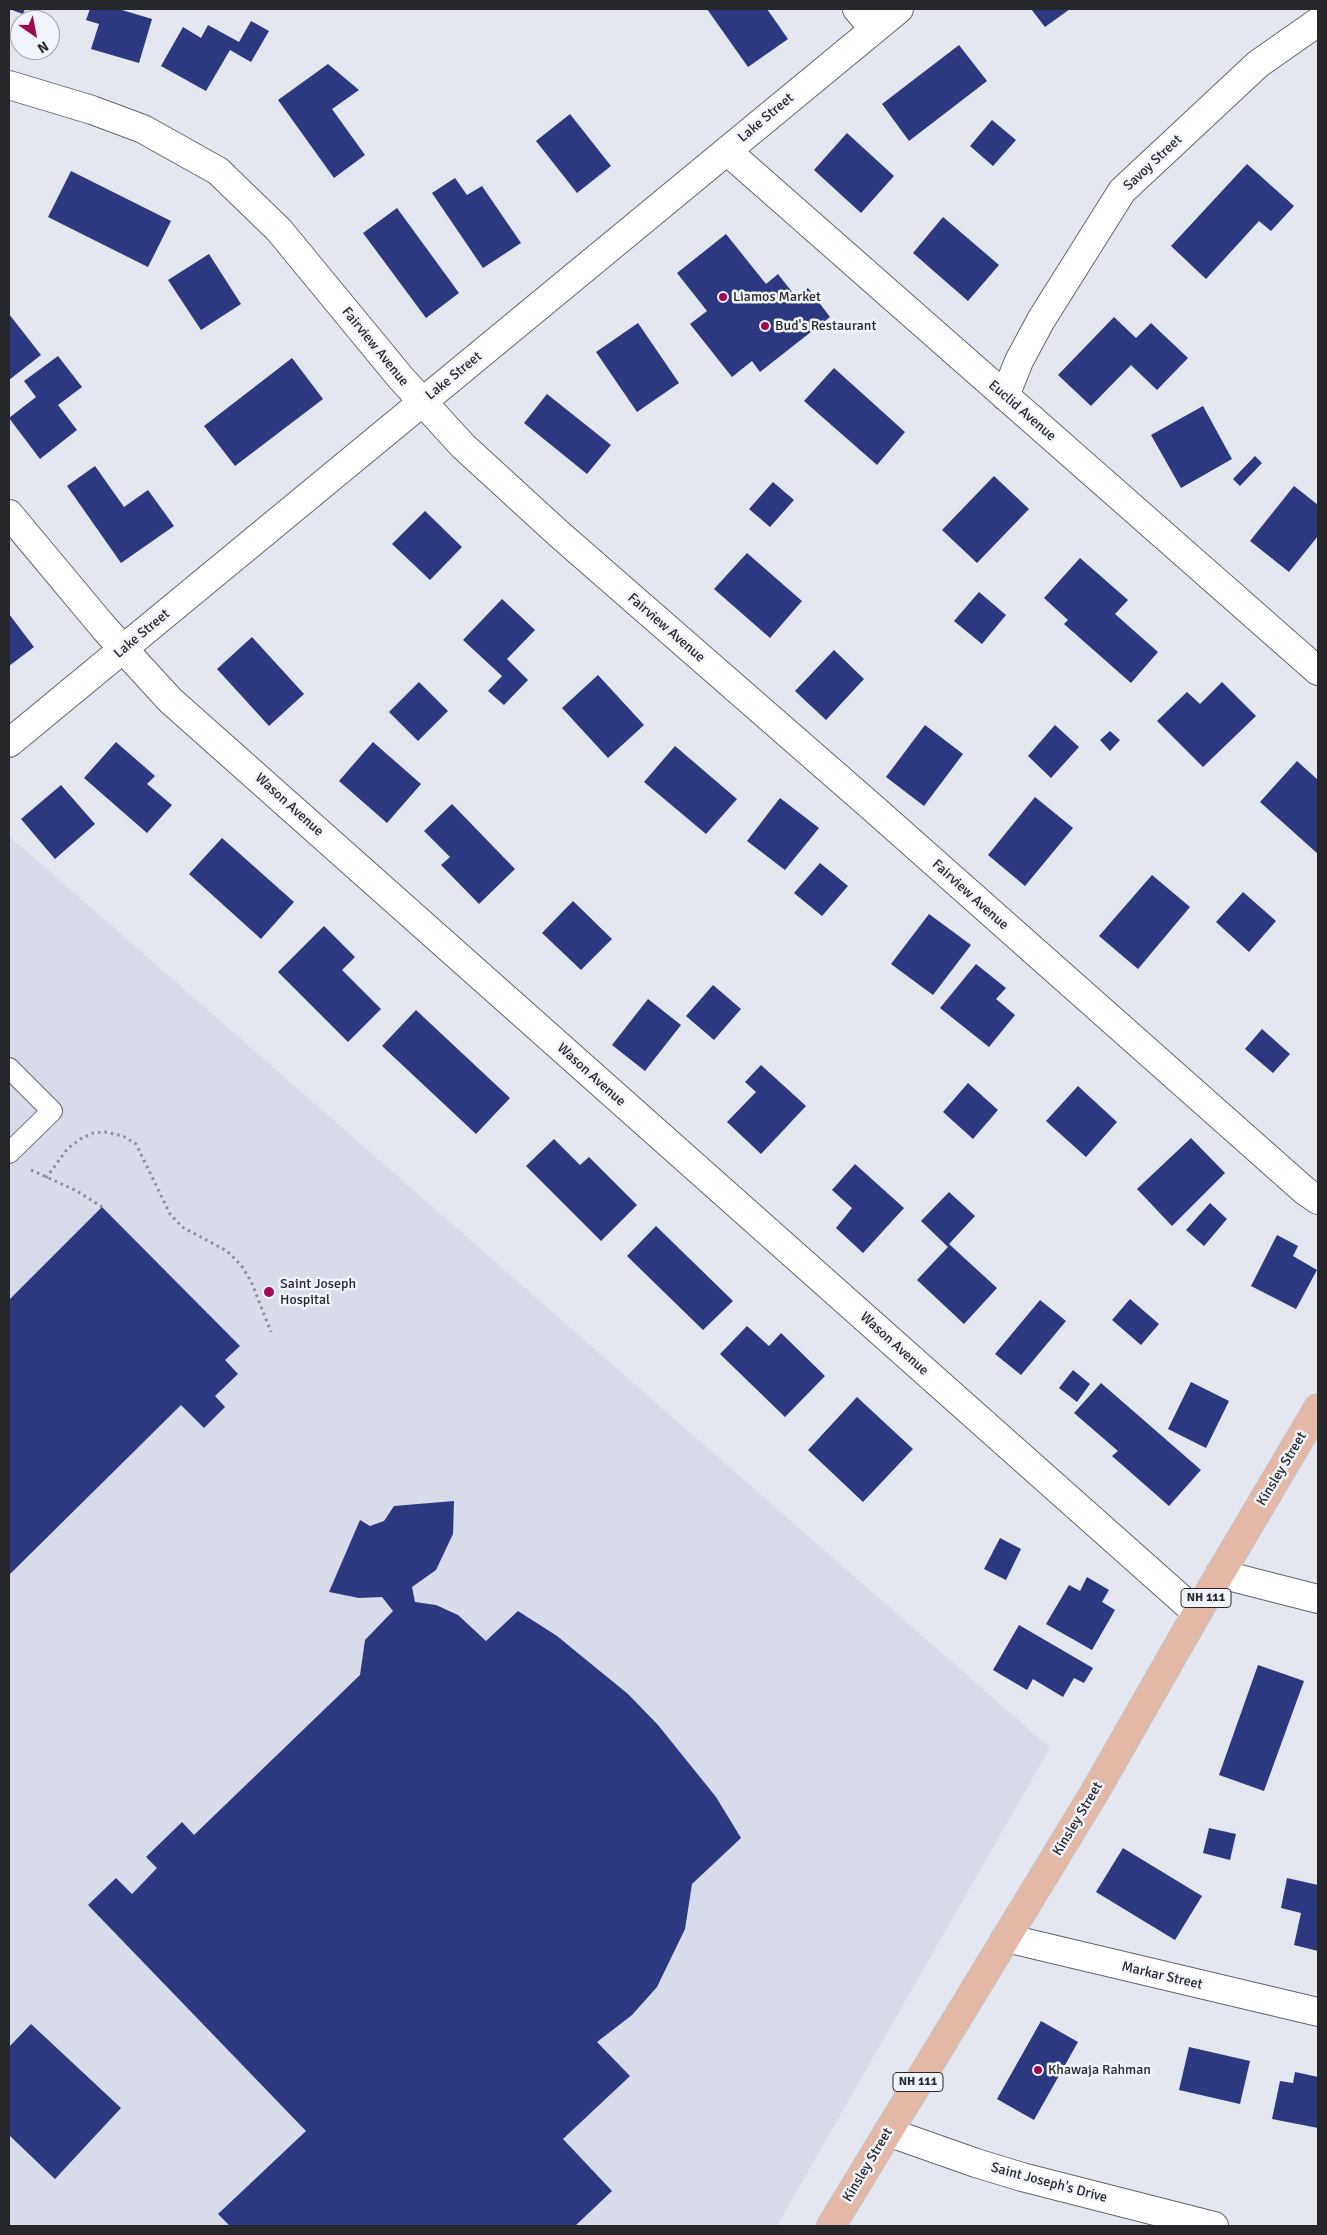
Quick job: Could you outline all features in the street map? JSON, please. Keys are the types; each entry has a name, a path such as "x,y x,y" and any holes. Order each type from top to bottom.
{"main road":[{"name":"Kinsley Street","path":"831,2226 1096,1790 1197,1613 1318,1408"}],"street":[{"path":"857,9 874,29"},
{"name":"Lake Street","path":"9,743 899,9"},
{"name":"Savoy Street","path":"1005,396 1019,361 1041,320 1122,191 1258,64 1318,22"},
{"name":"Fairview Avenue","path":"9,85 92,110 144,129 218,171 279,230 421,402 463,446 559,534 1305,1191 1318,1200"},
{"name":"Euclid Avenue","path":"727,151 1318,671"},
{"name":"Wason Avenue","path":"9,514 123,650 185,713 1197,1613"},
{"path":"1220,1574 1318,1599"},
{"name":"Markar Street","path":"1006,1938 1318,2012"},
{"name":"Saint Joseph's Drive","path":"888,2132 1022,2177 1214,2226"}],"lane":[{"path":"9,1068 52,1111 10,1152"}],"path":[{"path":"46,1178 68,1148 93,1133 105,1132 123,1136 136,1144 170,1214 182,1227 226,1251 241,1265 251,1281 271,1332"},
{"path":"10,1152 33,1172 77,1190 102,1207"}],"shaded area":[{"name":"Saint Joseph Hospital","path":"9,836 1050,1748 777,2226 9,2226"}],"building":[{"path":"90,9 123,9 152,19 139,63 91,49 99,24 86,20"},
{"path":"707,9 767,9 788,39 748,67"},
{"path":"1031,9 1070,9 1045,27"},
{"path":"251,21 269,31 251,62 230,50 206,91 161,66 183,27 201,38 208,25 239,42"},
{"path":"959,45 987,81 909,141 882,104"},
{"path":"328,64 359,90 332,109 365,155 334,178 278,100"},
{"path":"570,114 611,166 577,193 536,141"},
{"path":"992,120 1016,140 993,166 970,146"},
{"path":"847,133 894,176 861,213 814,170"},
{"path":"1247,164 1294,206 1271,231 1259,221 1206,279 1171,246"},
{"path":"71,171 171,221 148,267 48,217"},
{"path":"455,178 467,195 482,186 521,243 483,268 432,193"},
{"path":"397,208 459,293 426,318 363,233"},
{"path":"943,217 999,265 968,301 913,253"},
{"name":"Bud's Restaurant","path":"726,234 766,284 778,274 796,297 808,288 830,317 760,372 752,361 732,377 690,324 707,311 677,273"},
{"path":"209,254 241,304 201,330 168,280"},
{"path":"9,314 41,355 9,380"},
{"path":"1114,317 1136,338 1151,323 1188,358 1157,390 1131,365 1091,406 1058,375"},
{"path":"638,323 679,383 637,412 596,352"},
{"path":"58,356 82,387 58,405 77,430 40,459 9,418 36,397 24,381"},
{"path":"292,358 323,399 235,466 204,426"},
{"path":"834,368 905,432 877,465 804,401"},
{"path":"547,394 611,445 587,474 524,423"},
{"path":"1203,406 1232,459 1181,488 1151,435"},
{"path":"1255,456 1262,463 1240,486 1233,479"},
{"path":"95,466 124,507 148,490 174,526 121,563 67,486"},
{"path":"994,476 1029,509 977,563 942,530"},
{"path":"773,482 794,500 770,527 749,509"},
{"path":"1294,486 1318,505 1318,536 1289,572 1250,541"},
{"path":"425,511 462,547 430,580 392,544"},
{"path":"747,553 802,601 770,638 714,589"},
{"path":"1080,558 1128,600 1115,614 1158,652 1131,683 1064,624 1068,620 1044,598"},
{"path":"979,592 1006,615 982,644 954,621"},
{"path":"502,599 535,630 507,659 528,680 504,705 488,691 502,676 463,640"},
{"path":"9,614 34,647 9,666"},
{"path":"252,637 304,694 269,726 217,669"},
{"path":"834,650 864,679 826,720 795,691"},
{"path":"598,675 644,725 608,758 562,708"},
{"path":"419,682 448,711 418,741 389,712"},
{"path":"1222,682 1256,716 1203,767 1157,721 1187,692 1200,704"},
{"path":"925,725 963,754 924,806 886,777"},
{"path":"1055,725 1079,747 1051,778 1028,756"},
{"path":"1110,731 1120,740 1110,751 1100,740"},
{"path":"116,742 155,776 147,784 172,805 147,833 84,778"},
{"path":"373,742 421,784 387,823 339,781"},
{"path":"675,746 737,799 706,834 644,782"},
{"path":"1297,761 1318,780 1318,854 1260,802"},
{"path":"61,785 95,824 55,859 21,819"},
{"path":"1035,797 1073,828 1025,886 988,855"},
{"path":"780,798 819,828 785,870 747,841"},
{"path":"452,804 515,869 479,904 441,865 450,857 424,831"},
{"path":"222,838 294,902 261,939 189,874"},
{"path":"820,863 848,886 822,916 794,893"},
{"path":"1152,875 1190,907 1138,969 1099,936"},
{"path":"1243,892 1276,921 1249,952 1216,922"},
{"path":"573,901 612,939 581,970 542,933"},
{"path":"929,914 971,945 933,995 891,964"},
{"path":"324,926 355,957 342,970 381,1009 348,1042 278,972"},
{"path":"976,964 1006,988 996,999 1015,1015 989,1047 940,1008"},
{"path":"713,985 741,1009 714,1040 686,1016"},
{"path":"648,999 681,1025 645,1071 612,1045"},
{"path":"416,1010 510,1098 476,1134 382,1046"},
{"path":"1262,1029 1290,1054 1273,1073 1245,1049"},
{"path":"761,1065 806,1106 761,1154 727,1122 756,1092 745,1082"},
{"path":"968,1083 998,1110 973,1139 943,1112"},
{"path":"1078,1086 1117,1122 1086,1157 1046,1121"},
{"path":"1191,1138 1225,1173 1172,1226 1137,1189"},
{"path":"554,1139 580,1165 589,1157 637,1205 601,1241 526,1166"},
{"path":"855,1164 904,1208 863,1253 836,1228 852,1208 832,1190"},
{"path":"949,1192 975,1216 949,1244 997,1288 964,1324 917,1280 948,1247 921,1221"},
{"path":"1210,1203 1227,1219 1204,1246 1186,1230"},
{"path":"102,1207 240,1346 225,1360 238,1374 215,1396 225,1407 204,1428 181,1405 9,1575 9,1300"},
{"path":"656,1226 733,1301 703,1330 627,1256"},
{"path":"1277,1235 1298,1246 1293,1256 1317,1270 1296,1309 1251,1286"},
{"path":"1130,1299 1159,1324 1141,1345 1112,1320"},
{"path":"1040,1300 1066,1321 1021,1375 995,1354"},
{"path":"747,1326 769,1346 781,1333 825,1376 785,1417 720,1354"},
{"path":"1073,1370 1090,1384 1077,1402 1059,1388"},
{"path":"1191,1382 1229,1401 1206,1448 1168,1429"},
{"path":"1101,1383 1201,1470 1169,1506 1112,1456 1118,1451 1074,1413"},
{"path":"857,1397 913,1449 863,1502 808,1450"},
{"path":"454,1501 453,1534 436,1570 412,1587 415,1602 436,1605 458,1615 486,1641 518,1611 557,1636 628,1694 658,1725 716,1797 741,1838 692,1884 685,1929 657,1987 632,2015 597,2042 630,2076 563,2139 612,2191 575,2226 230,2226 218,2214 306,2131 88,1905 116,1878 132,1894 157,1868 146,1857 182,1822 194,1835 360,1675 365,1640 393,1611 382,1597 359,1598 329,1592 360,1520 370,1526 384,1521 394,1506"},
{"path":"1000,1538 1021,1549 1006,1580 984,1569"},
{"path":"1087,1577 1109,1590 1102,1602 1115,1610 1092,1650 1046,1624 1069,1585 1080,1591"},
{"path":"1019,1625 1093,1668 1084,1683 1074,1678 1063,1697 1033,1679 1027,1690 993,1670"},
{"path":"1258,1665 1304,1681 1264,1791 1219,1775"},
{"path":"1209,1828 1236,1834 1230,1860 1203,1853"},
{"path":"1123,1848 1202,1896 1175,1940 1096,1892"},
{"path":"1287,1878 1318,1885 1318,1951 1294,1945 1301,1913 1281,1908"},
{"name":"Khawaja Rahman","path":"1041,2021 1078,2042 1034,2120 997,2099"},
{"path":"31,2024 121,2108 55,2179 9,2135 9,2047"},
{"path":"1189,2047 1250,2061 1240,2104 1179,2090"},
{"path":"1295,2072 1318,2077 1318,2128 1272,2119 1280,2081 1293,2083"}],"place":[{"name":"Liamos Market","path":"723,297"},
{"name":"Bud's Restaurant","path":"765,326"},
{"name":"Saint Joseph Hospital","path":"269,1292"},
{"name":"Khawaja Rahman","path":"1038,2070"}]}
